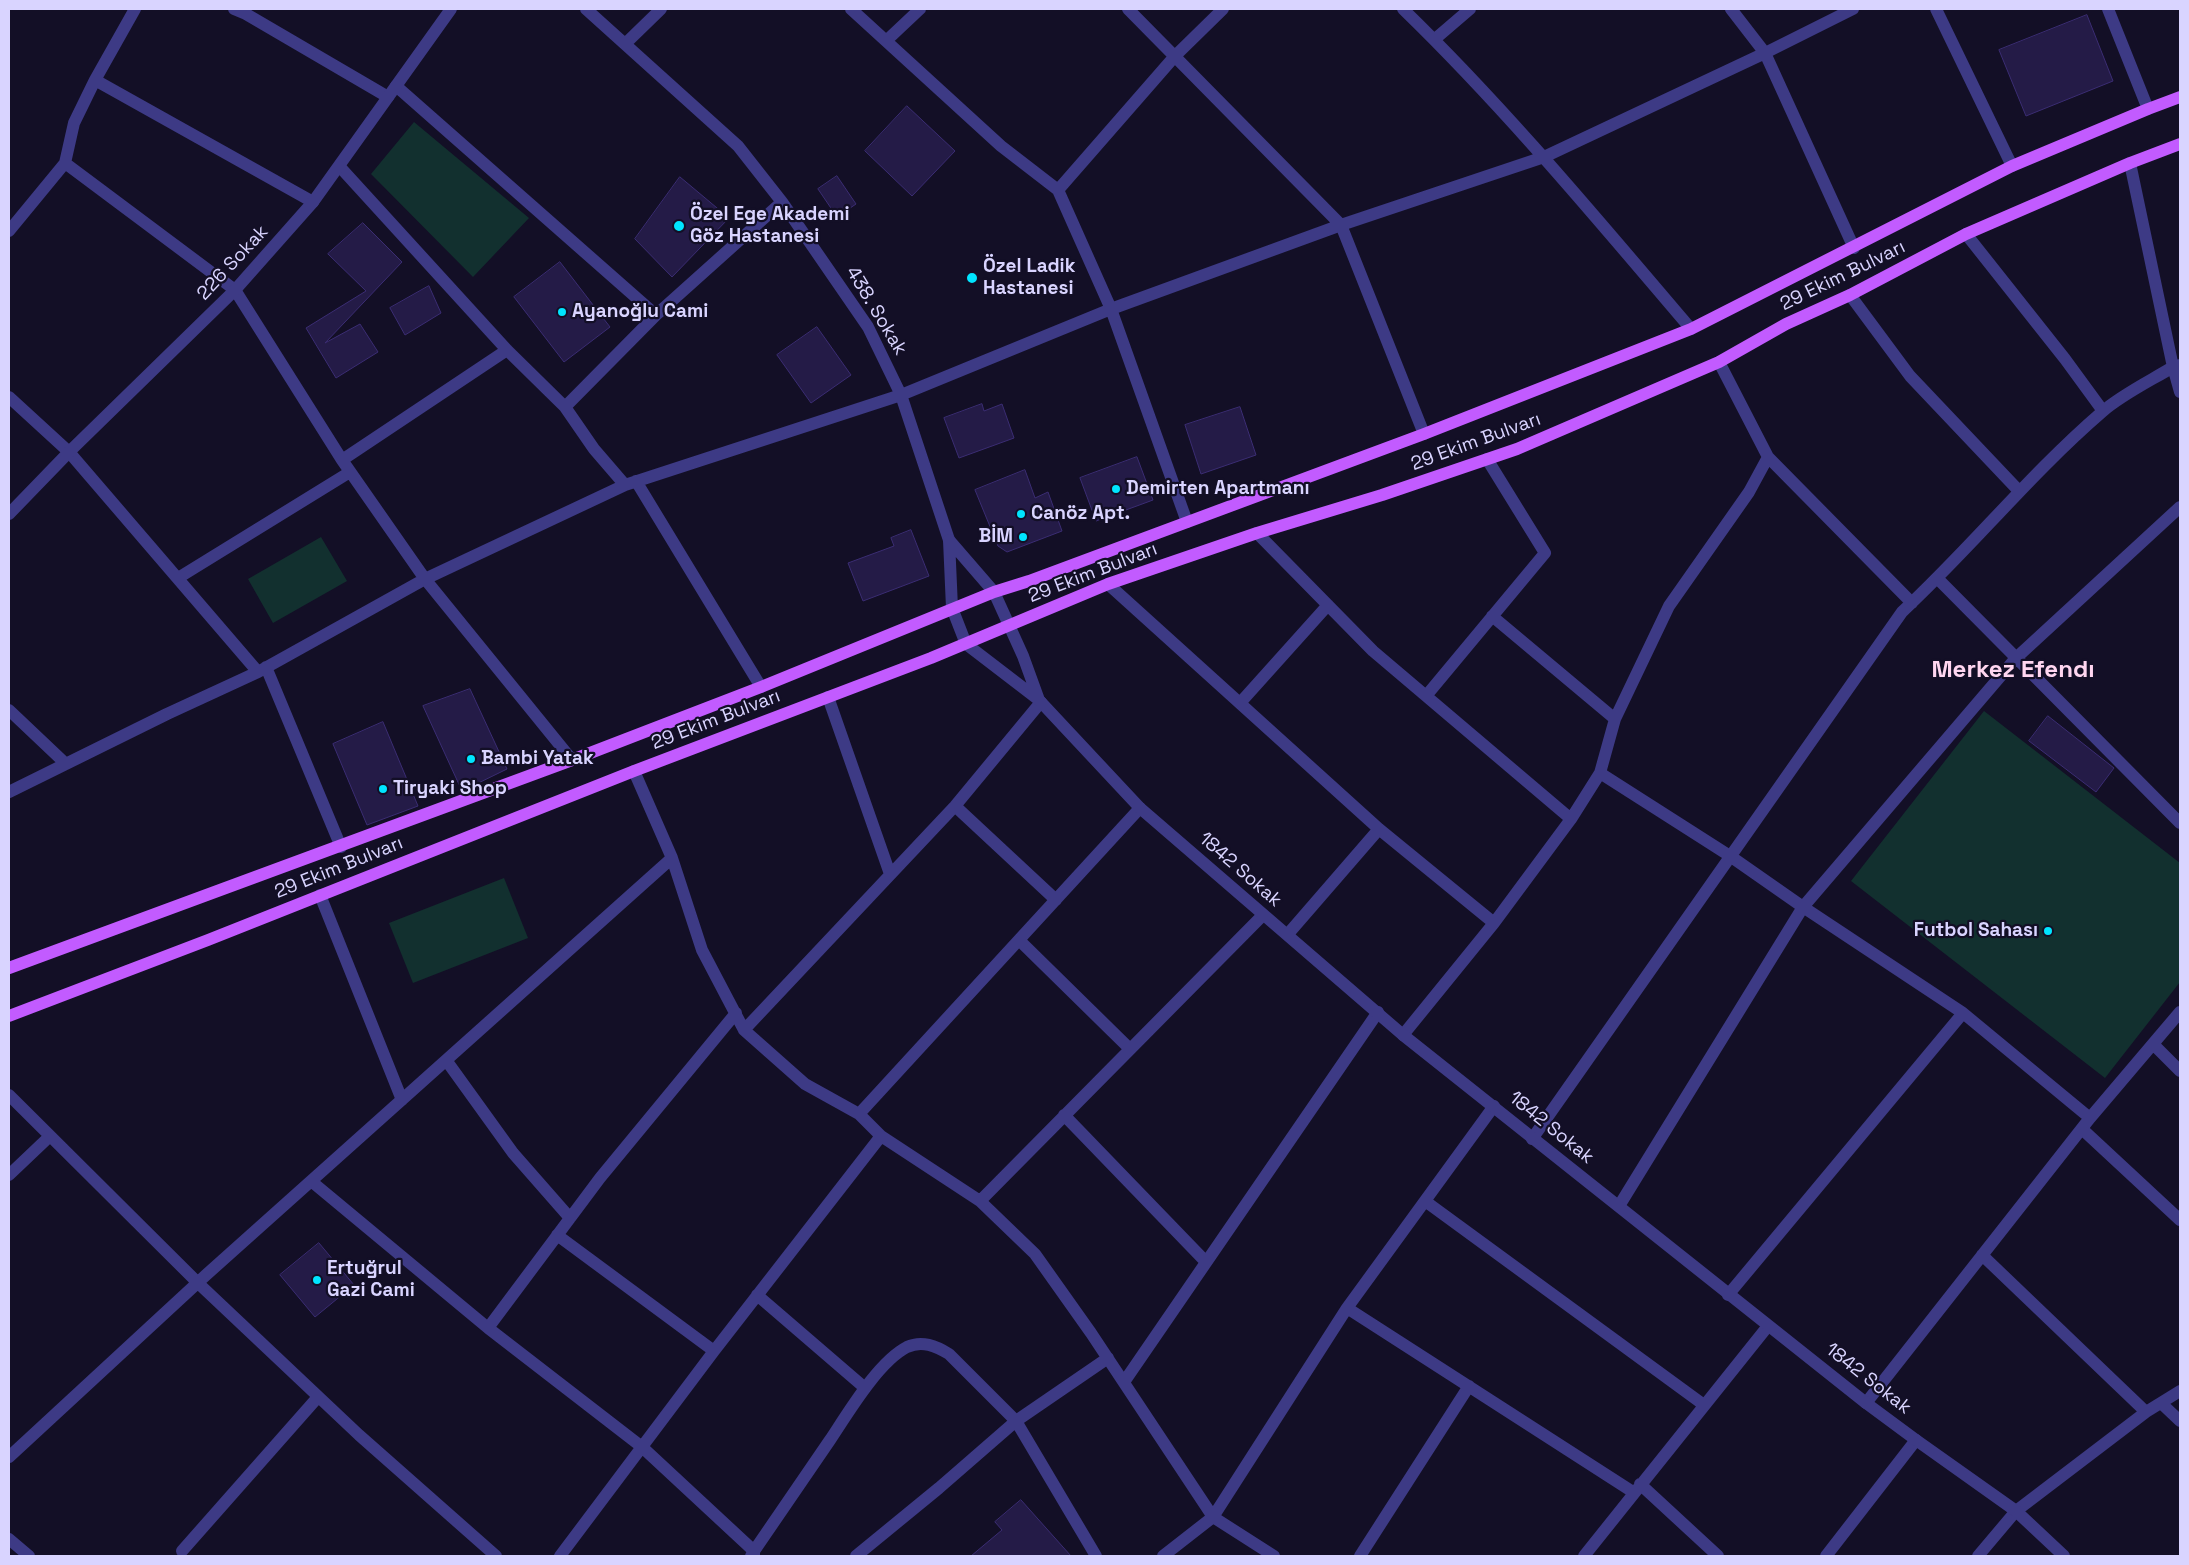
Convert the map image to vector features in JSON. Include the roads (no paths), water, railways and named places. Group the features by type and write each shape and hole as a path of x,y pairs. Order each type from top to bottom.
{"main road":[{"name":"29 Ekim Bulvarı","path":"9,968 341,847 572,760 760,687 952,608 1424,434 1690,329 1854,248 2012,166 2180,97"},
{"name":"29 Ekim Bulvarı","path":"9,1016 634,771 966,644 1108,584 1257,533 1382,495 1517,449 1719,362 1786,324 1850,295 1966,234 2130,163 2180,144"}],"street":[{"path":"9,231 64,163 74,123 134,9"},
{"name":"226 Sokak","path":"9,514 69,452 235,290 313,202 340,167 451,9"},
{"name":"438. Sokak","path":"586,9 738,146 782,202 868,327 902,394 949,540"},
{"path":"626,44 661,9"},
{"path":"851,9 1001,146 1058,190 1110,309 1187,522"},
{"path":"886,42 920,9"},
{"path":"1128,9 1341,225 1424,434"},
{"path":"1058,190 1175,56 1223,9"},
{"path":"1403,9 1435,39 1544,157 1690,329"},
{"path":"1435,39 1470,9"},
{"path":"1731,9 1765,53 1854,248"},
{"path":"9,792 262,670 425,579 630,483 902,394 1110,309 1341,225 1544,157 1765,53 1853,9"},
{"path":"1936,9 2012,166"},
{"path":"2108,9 2148,109"},
{"path":"243,10 388,97"},
{"path":"95,80 313,202"},
{"path":"396,86 656,315"},
{"path":"64,163 235,290 342,460 425,579 572,760"},
{"path":"2130,163 2176,366 2180,392"},
{"path":"340,167 508,350 565,407 594,449 630,483 760,687"},
{"path":"565,407 656,315 782,202"},
{"path":"1966,234 2065,359 2103,411"},
{"path":"1850,295 1910,376 2020,491"},
{"path":"342,460 508,350"},
{"path":"1719,362 1768,457 1912,603"},
{"path":"1532,1139 1902,612 1938,579 2020,491 2103,411 2176,366"},
{"path":"9,397 69,452 178,578 262,670 341,847"},
{"path":"1404,1035 1494,923 1571,819 1600,774 1615,718 1670,606 1749,492 1768,457"},
{"path":"1426,696 1545,553 1487,459"},
{"path":"178,578 350,472"},
{"path":"1619,1206 1803,908 2016,658 2180,507"},
{"path":"1257,533 1373,651 1571,819"},
{"path":"949,540 994,592 1023,656 1040,701"},
{"path":"949,540 952,608 966,644 1040,701"},
{"path":"1938,579 2180,823"},
{"path":"1108,584 1379,829 1494,923"},
{"path":"1240,703 1328,605"},
{"path":"1492,616 1615,718"},
{"path":"828,697 890,874"},
{"path":"744,1030 954,806 1040,701"},
{"name":"1842 Sokak","path":"1040,701 1140,808 1404,1035 1768,1326 1916,1440 2016,1511 2064,1556"},
{"path":"9,710 66,764"},
{"path":"634,771 672,858 702,950 744,1030 806,1084 859,1114 881,1136 980,1201 1035,1254 1108,1358 1213,1517 1274,1556"},
{"path":"1600,774 1730,856 1803,908 1963,1013 2090,1118"},
{"path":"954,806 1056,900"},
{"path":"859,1114 1140,808"},
{"path":"1288,934 1379,829"},
{"path":"9,1457 198,1283 672,858"},
{"path":"320,895 402,1100"},
{"path":"980,1201 1263,915"},
{"path":"1019,940 1130,1049"},
{"path":"1124,1382 1378,1012"},
{"path":"1866,1402 2090,1118 2180,1012"},
{"path":"488,1328 600,1178 736,1013"},
{"path":"1728,1294 1963,1013"},
{"path":"2153,1044 2180,1071"},
{"path":"446,1060 513,1153 570,1218"},
{"path":"9,1095 198,1283 318,1397 496,1556"},
{"path":"1163,1556 1213,1517 1347,1308 1494,1106"},
{"path":"1064,1115 1206,1262"},
{"path":"2082,1129 2180,1220"},
{"path":"9,1175 49,1136"},
{"path":"560,1556 714,1351 881,1136"},
{"path":"311,1181 488,1328 642,1447 755,1555 866,1388 896,1353 909,1346 924,1343 938,1347 949,1354 1016,1421 1096,1556"},
{"path":"1425,1201 1704,1405"},
{"path":"557,1235 714,1351"},
{"path":"1982,1255 2146,1412"},
{"path":"757,1295 866,1388"},
{"path":"1347,1308 1469,1386 1637,1488 1718,1556"},
{"path":"1584,1556 1768,1326"},
{"path":"856,1556 939,1488 1016,1421 1108,1358"},
{"path":"1360,1556 1469,1386"},
{"path":"1978,1556 2016,1511 2146,1412 2180,1391"},
{"path":"183,1554 318,1397"},
{"path":"2161,1403 2180,1421"},
{"path":"1826,1556 1916,1440"},
{"path":"9,1539 29,1556"}],"place":[{"name":"Özel Ege Akademi Göz Hastanesi","path":"679,226"},
{"name":"Özel Ladik Hastanesi","path":"972,278"},
{"name":"Ayanoğlu Cami","path":"562,312"},
{"name":"Demirten Apartmanı","path":"1116,489"},
{"name":"Canöz Apt.","path":"1021,514"},
{"name":"BİM","path":"1023,537"},
{"name":"Bambi Yatak","path":"471,759"},
{"name":"Tiryaki Shop","path":"383,789"},
{"name":"Futbol Sahası","path":"2048,931"},
{"name":"Ertuğrul Gazi Cami","path":"317,1280"}],"district":[{"name":"Merkez Efendı","path":"2013,670"}]}
